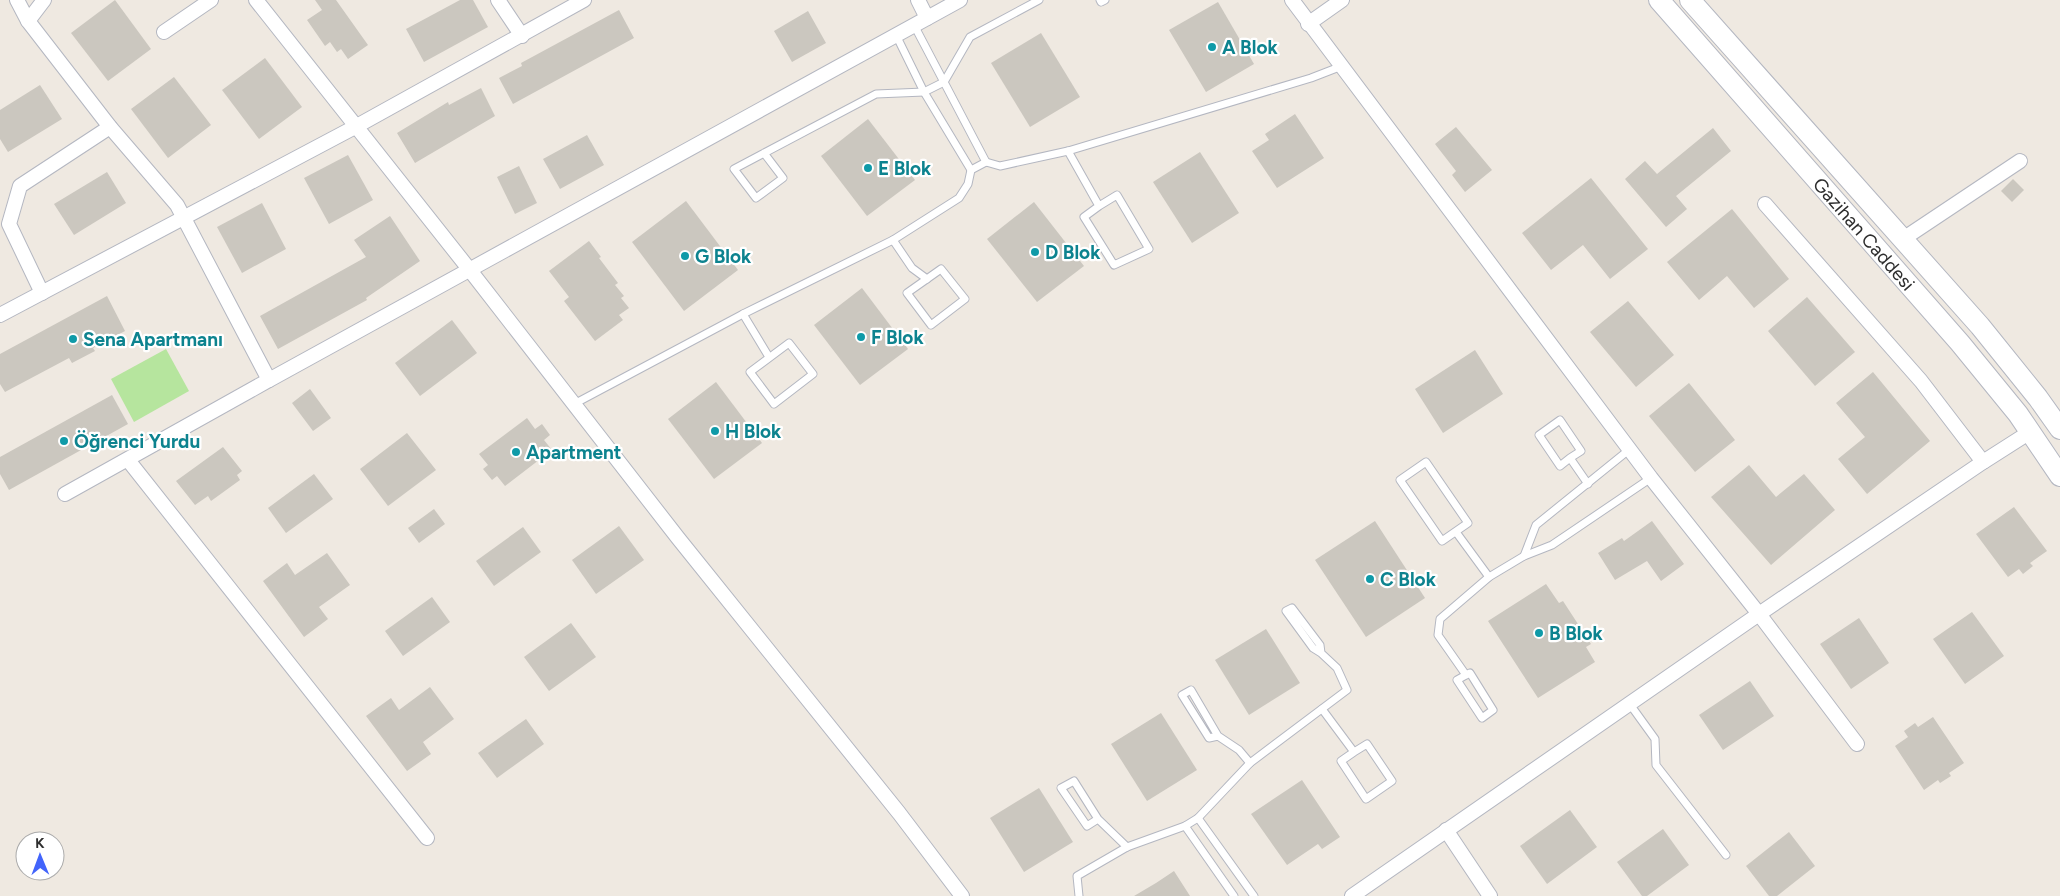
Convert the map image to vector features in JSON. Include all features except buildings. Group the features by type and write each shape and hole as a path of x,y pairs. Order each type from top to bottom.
{"main road":[{"name":"Gazihan Caddesi","path":"1659,0 1960,343 2018,414 2060,476"},
{"name":"Gazihan Caddesi","path":"1690,0 1980,326 2038,398 2060,429"}],"street":[{"path":"17,0 28,21 110,127 177,205 268,380"},
{"path":"28,21 44,0"},
{"path":"164,32 211,0"},
{"path":"498,0 522,36"},
{"path":"0,315 355,127 584,0"},
{"path":"918,0 927,18"},
{"path":"65,494 469,269 960,0"},
{"path":"1292,0 1308,24 1342,66 1651,478 1759,614 1857,744"},
{"path":"1308,24 1342,0"},
{"path":"262,2 355,127 469,269 684,546 899,813 962,896"},
{"path":"42,293 9,224 20,186 110,127"},
{"path":"1903,239 2020,160"},
{"path":"1765,204 1921,381 1982,462"},
{"path":"1352,896 1759,614 1982,462 2030,432"},
{"path":"128,460 427,838"},
{"path":"1446,830 1490,896"}],"lane":[{"path":"764,153 783,178 756,198 734,169 764,153 876,94 924,92 944,82 970,37 1039,0"},
{"path":"1100,0 1101,2 1105,0"},
{"path":"914,25 986,162"},
{"path":"574,404 743,314 893,240 959,198 968,184 971,170 924,92 896,35"},
{"path":"971,170 986,162 1000,166 1068,150 1311,78 1342,66"},
{"path":"1068,150 1100,206"},
{"path":"1117,196 1149,249 1114,265 1084,217 1100,206 1117,196"},
{"path":"893,240 912,268 926,278"},
{"path":"941,269 964,299 931,324 907,293 926,278 941,269"},
{"path":"743,314 769,357"},
{"path":"788,343 813,374 774,404 750,372 769,357 788,343"},
{"path":"1560,420 1581,451 1570,458 1560,466 1539,435 1560,420"},
{"path":"1524,556 1536,525 1630,449"},
{"path":"1570,458 1588,484"},
{"path":"1426,462 1468,523 1456,532 1442,541 1400,480 1426,462"},
{"path":"1466,675 1438,634 1440,620 1489,577 1524,556 1552,545 1651,478"},
{"path":"1456,532 1489,577"},
{"path":"1079,896 1077,876 1126,847 1184,826 1198,818 1250,763 1347,690 1337,668 1313,648 1286,611 1292,608 1320,644 1321,653"},
{"path":"1470,673 1493,710 1482,718 1457,680 1466,675 1470,673"},
{"path":"1218,736 1209,738 1182,695 1191,690 1218,736 1239,750 1250,763"},
{"path":"1629,703 1655,739 1656,764 1726,855"},
{"path":"1322,709 1354,752"},
{"path":"1367,744 1392,781 1366,799 1341,761 1354,752 1367,744"},
{"path":"1098,819 1087,826 1061,788 1074,781 1098,819 1126,847"},
{"path":"1198,818 1254,896"},
{"path":"1184,826 1234,896"}],"green space":[{"path":"166,349 189,391 134,422 111,379"}],"place":[{"name":"A Blok","path":"1212,47"},
{"name":"E Blok","path":"868,168"},
{"name":"D Blok","path":"1035,252"},
{"name":"G Blok","path":"685,256"},
{"name":"F Blok","path":"861,337"},
{"name":"Sena Apartmanı","path":"73,339"},
{"name":"H Blok","path":"715,431"},
{"name":"Öğrenci Yurdu","path":"64,441"},
{"name":"Apartment","path":"516,452"},
{"name":"C Blok","path":"1370,579"},
{"name":"B Blok","path":"1539,633"}]}
